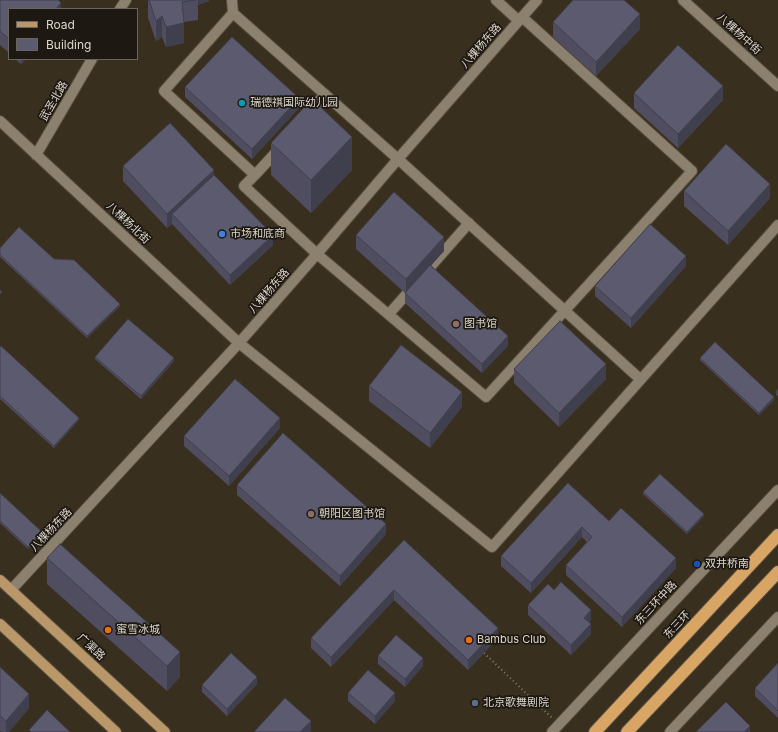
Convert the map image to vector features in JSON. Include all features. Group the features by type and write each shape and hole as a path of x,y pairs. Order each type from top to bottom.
{"highway":[{"name":"东三环","path":"595,732 777,536"},
{"path":"627,732 775,576"}],"main road":[{"name":"广渠路","path":"0,580 165,732"},
{"path":"0,624 116,732"}],"street":[{"path":"232,0 233,12 469,223 640,379 778,225"},
{"path":"287,140 244,186 317,254 486,397 692,171 520,19 496,0"},
{"name":"八棵杨东路","path":"11,590 239,343 537,0"},
{"name":"八棵杨中街","path":"683,0 778,86"},
{"path":"233,12 164,90 255,175"},
{"name":"武圣北路","path":"36,155 91,60"},
{"path":"301,123 325,94"},
{"name":"八棵杨北街","path":"0,121 239,343 492,547 640,379"},
{"path":"389,314 469,223"},
{"name":"东三环中路","path":"555,728 778,490"},
{"path":"670,732 778,617"}],"path":[{"path":"484,653 555,728"}],"building":[{"path":"0,0 58,0 61,3 57,8 8,8 8,38 0,31"},
{"path":"149,0 196,0 182,2 184,23 166,27 162,16 156,21"},
{"path":"573,0 624,0 640,14 596,62 553,22"},
{"name":"瑞德祺国际幼儿园","path":"232,37 299,98 252,149 185,87"},
{"path":"678,45 723,86 678,134 634,93"},
{"path":"312,99 352,137 311,180 271,143"},
{"path":"170,123 214,170 167,214 123,166"},
{"path":"726,144 770,184 728,231 684,191"},
{"name":"市场和底商","path":"214,175 273,235 230,275 172,214"},
{"path":"394,192 444,237 406,279 356,235"},
{"path":"650,224 686,256 631,318 595,286"},
{"path":"19,227 54,259 74,260 120,304 87,336 0,255 0,248"},
{"name":"图书馆","path":"430,265 508,336 482,364 405,293"},
{"path":"128,319 174,358 141,396 95,357"},
{"path":"560,321 606,364 559,413 514,369"},
{"path":"715,342 774,397 759,413 700,358"},
{"path":"401,345 462,392 430,433 369,386"},
{"path":"1,346 79,418 54,446 0,396"},
{"path":"235,379 280,418 229,476 184,436"},
{"name":"朝阳区图书馆","path":"283,433 386,524 340,576 237,485"},
{"path":"660,474 704,514 687,532 643,492"},
{"path":"568,483 609,521 621,508 676,558 622,617 566,565 592,537 582,527 531,583 501,556"},
{"path":"0,493 42,532 28,547 0,521"},
{"path":"404,540 498,628 468,660 394,590 331,657 311,638"},
{"path":"60,544 180,652 167,666 47,558"},
{"path":"561,582 591,610 584,618 591,624 571,645 528,605 548,584 554,590"},
{"path":"396,635 423,658 405,679 378,656"},
{"path":"231,653 257,677 227,709 202,685"},
{"path":"778,663 778,711 755,688"},
{"path":"0,667 29,694 6,721 0,716"},
{"path":"368,670 395,693 375,716 348,693"},
{"path":"285,698 311,721 300,732 254,732"},
{"path":"726,702 750,726 744,732 696,732"},
{"path":"47,710 70,732 31,732 29,730"}],"place":[{"name":"瑞德祺国际幼儿园","path":"242,103"},
{"name":"市场和底商","path":"222,234"},
{"name":"图书馆","path":"456,324"},
{"name":"朝阳区图书馆","path":"311,514"},
{"name":"双井桥南","path":"697,564"},
{"name":"蜜雪冰城","path":"108,630"},
{"name":"Bambus Club","path":"469,640"},
{"name":"北京歌舞剧院","path":"475,703"}]}
